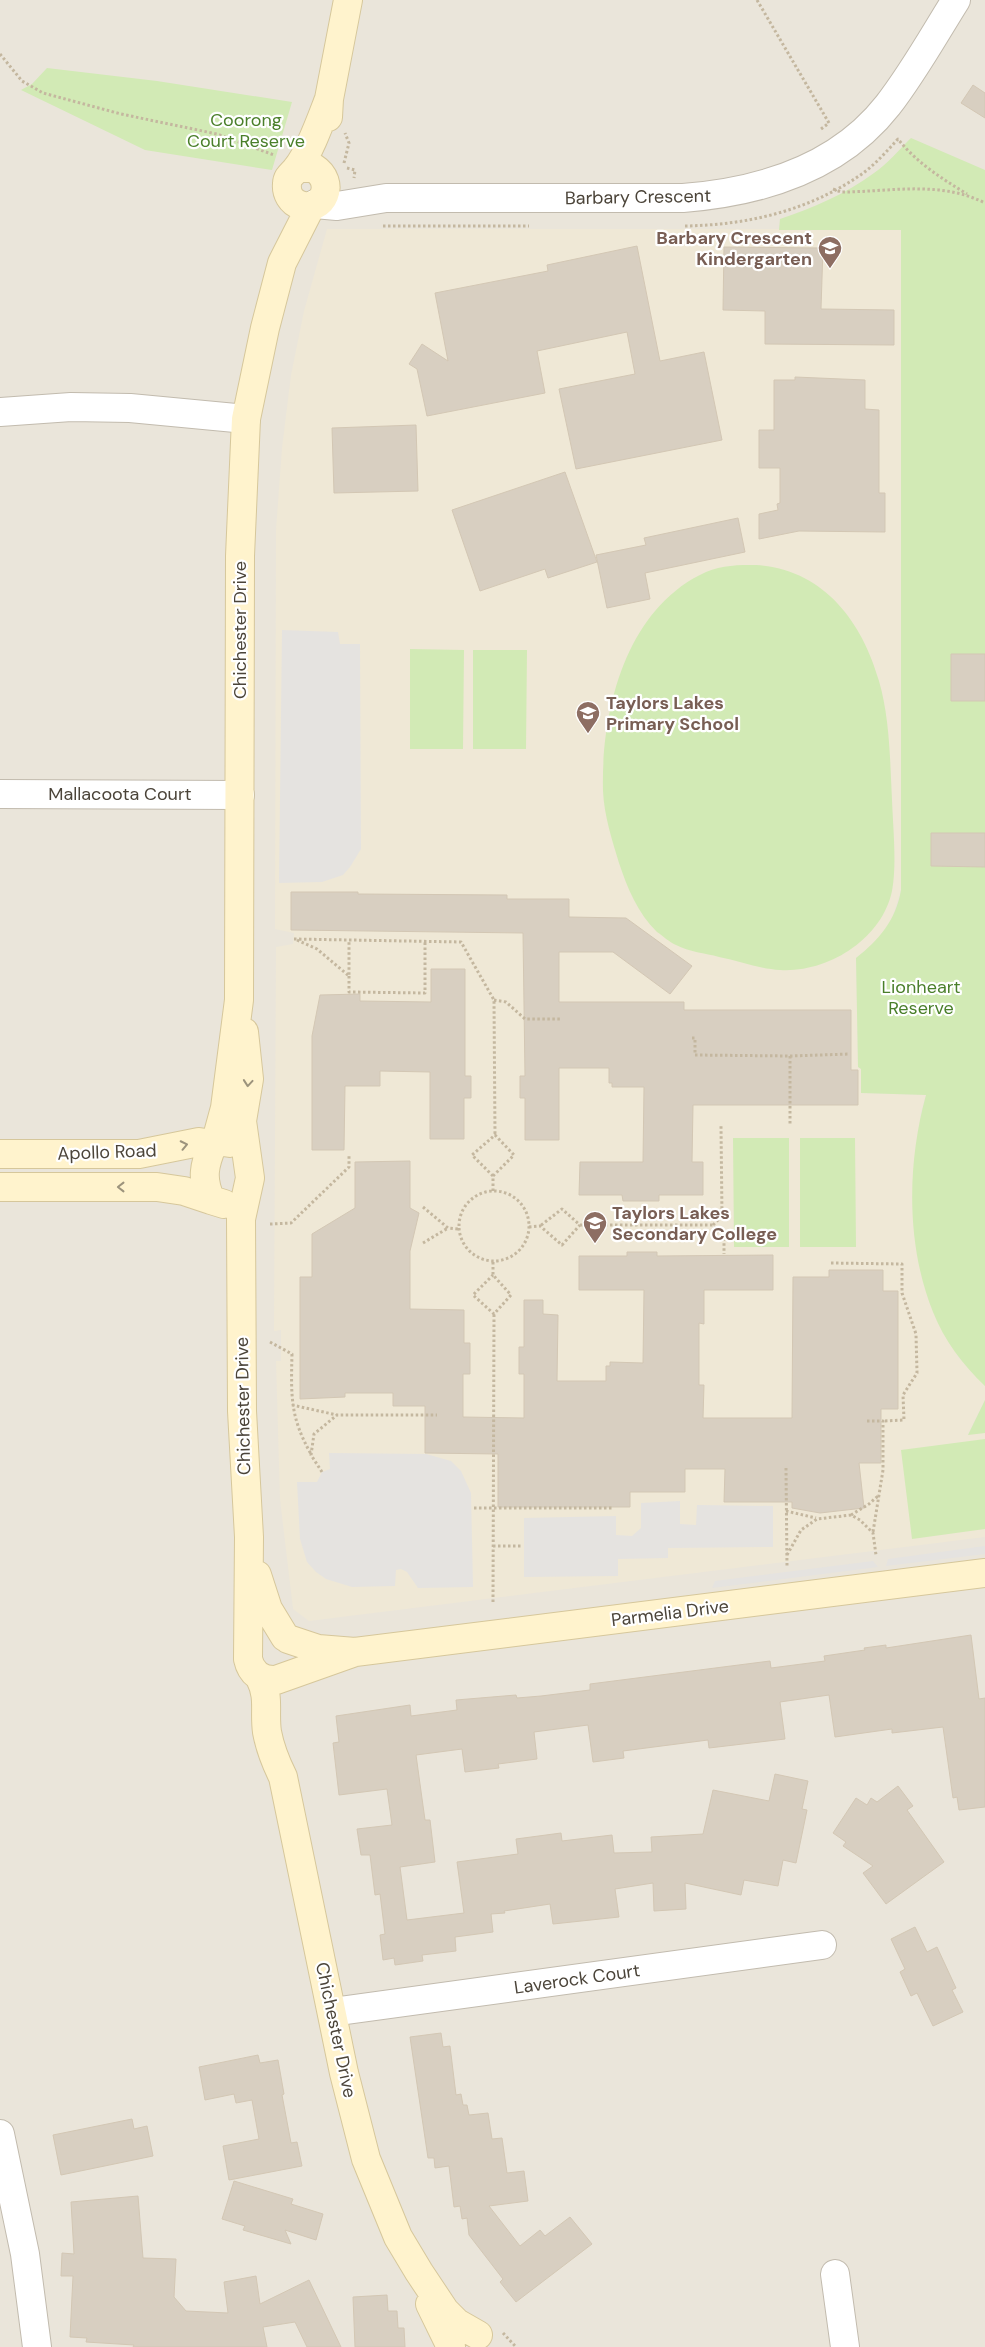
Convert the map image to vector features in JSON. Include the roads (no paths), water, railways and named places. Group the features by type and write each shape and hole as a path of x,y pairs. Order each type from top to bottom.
{"street":[{"name":"Chichester Drive","path":"324,177 329,99 348,0"},
{"name":"Barbary Crescent","path":"324,177 352,193 386,198 683,198 752,188 793,175 825,159 864,132 888,106 956,0"},
{"name":"Chichester Drive","path":"282,263 282,227 288,172 315,133 329,99"},
{"path":"314,168 324,177 326,190 324,196 313,205 298,205 293,201 288,172 314,168"},
{"name":"Barbary Crescent","path":"313,205 337,206 386,198"},
{"name":"Chichester Drive","path":"215,1142 225,1108 239,1000 240,556 246,419 265,328 282,263 313,205"},
{"path":"0,412 71,407 130,408 246,419"},
{"name":"Mallacoota Court","path":"0,794 240,795"},
{"name":"Chichester Drive","path":"239,1000 249,1066 248,1089 242,1113 246,1153"},
{"name":"Apollo Road","path":"0,1154 139,1154 199,1142 215,1142"},
{"path":"215,1142 237,1145 246,1153 250,1178 244,1198 223,1204 212,1201 205,1188 204,1173 206,1159 215,1142"},
{"name":"Apollo Road","path":"0,1187 157,1187 184,1191 212,1201"},
{"name":"Chichester Drive","path":"244,1198 241,1219 242,1411 249,1537 248,1652"},
{"name":"Chichester Drive","path":"212,1201 241,1274"},
{"name":"Chichester Drive","path":"249,1537 262,1597 275,1623 287,1638"},
{"name":"Parmelia Drive","path":"290,1674 355,1652 985,1573"},
{"path":"267,1633 276,1633 287,1638 295,1651 296,1659 290,1674 269,1681 260,1678 249,1665 248,1652 252,1643 267,1633"},
{"name":"Parmelia Drive","path":"287,1638 318,1649 355,1652"},
{"name":"Chichester Drive","path":"283,1777 283,1710 290,1674"},
{"name":"Chichester Drive","path":"260,1678 267,1698 267,1731 270,1747 283,1777 344,2073 366,2160 394,2228 419,2272 451,2317 477,2343"},
{"name":"Laverock Court","path":"332,2012 822,1945"},
{"path":"0,2134 25,2254 35,2342"},
{"name":"Chichester Drive","path":"419,2272 433,2311 451,2347"},
{"path":"835,2274 845,2347"}],"place":[{"name":"Barbary Crescent Kindergarten","path":"830,269"},
{"name":"Taylors Lakes Primary School","path":"588,734"},
{"name":"Taylors Lakes Secondary College","path":"595,1244"}],"park label":[{"name":"Coorong Court Reserve","path":"246,130"},
{"name":"Lionheart Reserve","path":"921,998"}]}
